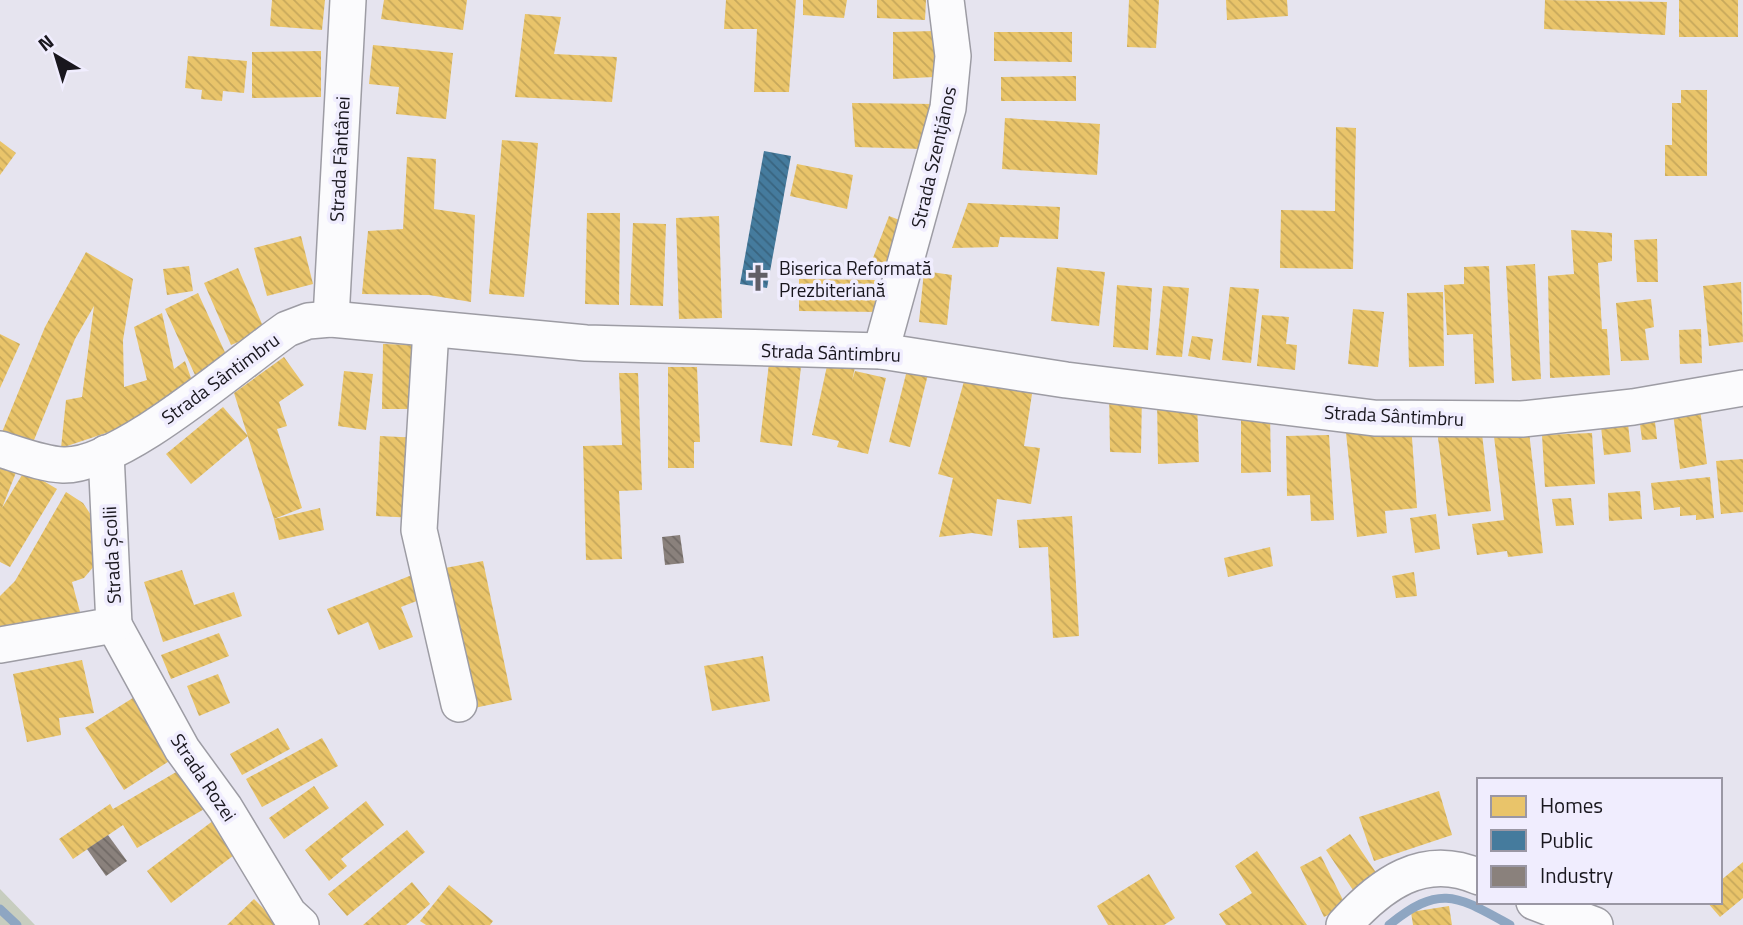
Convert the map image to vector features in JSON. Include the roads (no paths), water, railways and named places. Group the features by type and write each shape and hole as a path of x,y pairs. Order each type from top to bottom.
{"street":[{"name":"Strada Fântânei","path":"331,319 348,0"},
{"name":"Strada Szentjános","path":"881,351 948,108 953,56 946,0"},
{"name":"Strada Sântimbru","path":"0,449 65,465 106,453 165,421 287,329 308,321 331,319 586,343 881,351 1066,380 1374,418 1522,419 1633,407 1743,388"},
{"path":"431,329 419,530 459,704"},
{"name":"Strada Școlii","path":"0,645 114,625 106,453"},
{"name":"Strada Rozei","path":"114,625 182,749 225,808 289,914 301,925"},
{"path":"1344,925 1370,897 1408,873 1435,869 1465,871 1477,876"},
{"path":"1539,904 1595,925"}],"waterway":[{"path":"1389,925 1422,903 1449,898 1476,907 1510,925"},
{"path":"0,909 17,925"}],"place":[{"name":"Biserica Reformată Prezbiteriană","path":"758,278"}]}
